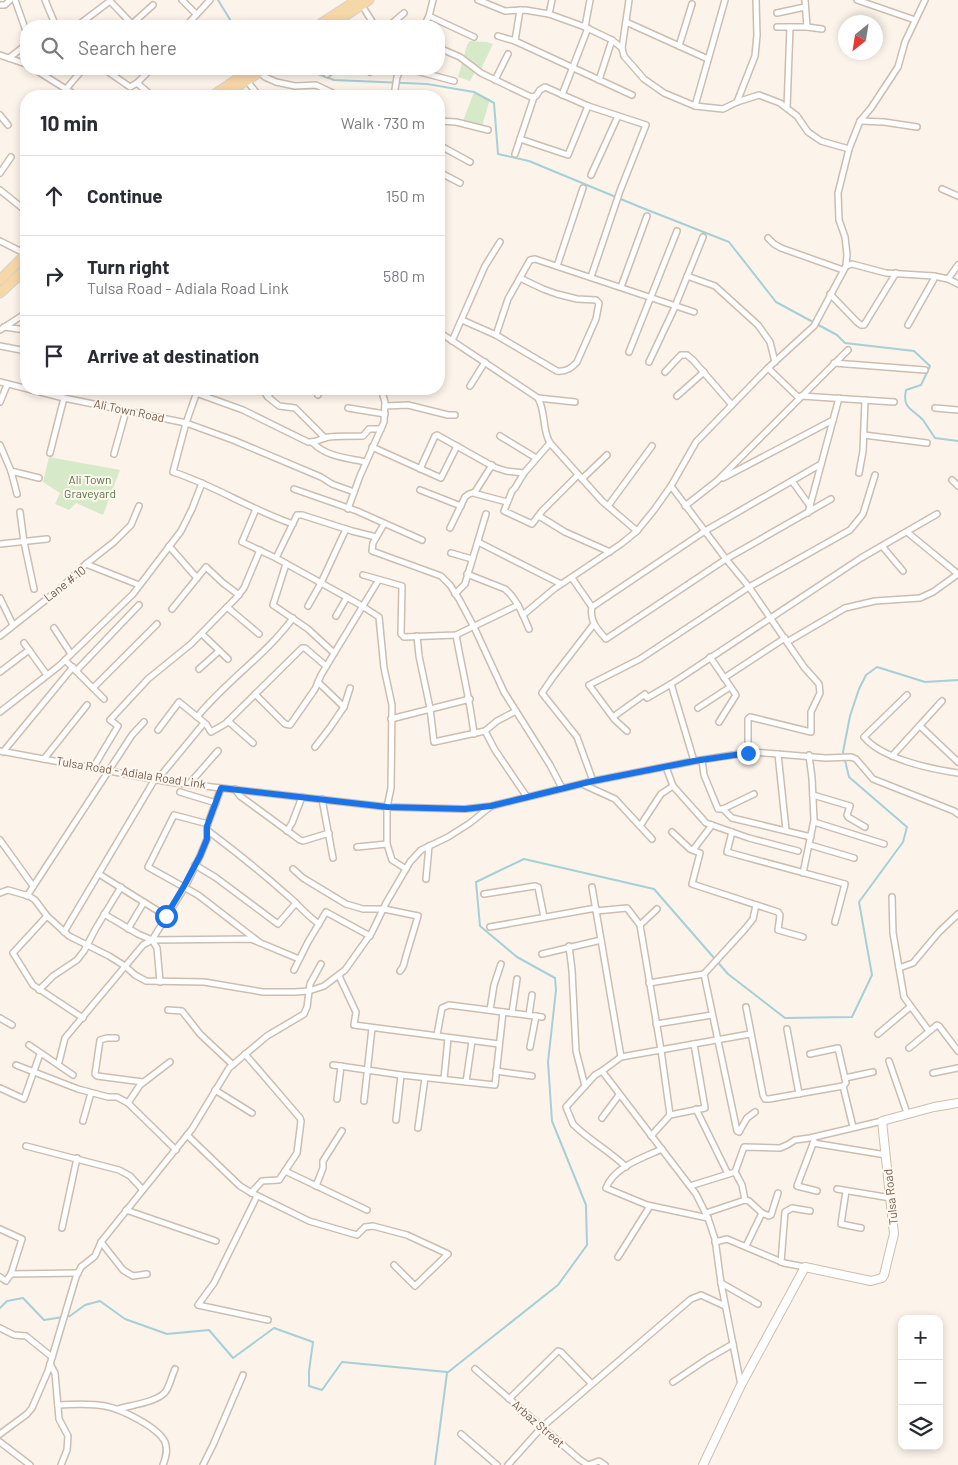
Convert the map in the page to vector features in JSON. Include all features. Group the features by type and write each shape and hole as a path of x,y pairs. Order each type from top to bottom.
{"main road":[{"path":"339,20 361,1"},
{"path":"223,90 249,75"},
{"path":"231,90 244,78"},
{"path":"0,280 20,260"},
{"path":"0,293 20,275"},
{"path":"882,1121 958,1103"},
{"name":"Tulsa Road","path":"805,1267 870,1281 882,1278 894,1234 882,1121"},
{"path":"703,1465 741,1385 805,1267"}],"street":[{"path":"0,4 5,5 10,0"},
{"path":"15,0 22,20"},
{"path":"45,0 53,20"},
{"path":"182,0 196,14"},
{"path":"191,20 210,0"},
{"path":"427,20 433,0"},
{"path":"478,0 505,11 520,10 549,14 587,28 612,40 622,48"},
{"path":"549,14 552,0"},
{"path":"562,95 587,28 590,0"},
{"path":"629,0 622,48 624,56 644,79 664,93 695,106 723,109 760,95 787,108 797,116 808,132 821,140 849,149"},
{"path":"695,106 725,0"},
{"path":"738,102 754,56 757,35 756,0"},
{"path":"805,0 807,27"},
{"path":"857,0 915,20"},
{"path":"523,615 561,584 610,552 637,531 671,486 696,442 768,368 814,326 844,268 847,255 845,237 839,220 838,192 849,149 860,121 871,108 898,67 905,42 925,0"},
{"path":"86,20 110,1 128,20"},
{"path":"361,1 372,20"},
{"path":"680,46 692,4"},
{"path":"136,20 153,5"},
{"path":"777,13 805,7"},
{"path":"515,41 520,10"},
{"path":"395,20 404,13"},
{"path":"429,16 438,20"},
{"path":"626,22 708,59"},
{"path":"445,23 474,37"},
{"path":"777,27 822,29"},
{"path":"787,108 790,27"},
{"path":"498,36 515,41 632,95"},
{"path":"599,80 612,40"},
{"path":"8,58 20,49"},
{"path":"445,51 460,57 472,68 495,80 534,97"},
{"path":"495,80 508,54"},
{"path":"0,55 20,62"},
{"path":"44,75 66,89 77,75"},
{"path":"112,75 128,86 133,86 145,75"},
{"path":"240,75 254,90"},
{"path":"263,75 276,82 295,86 316,85 325,90"},
{"path":"394,90 398,75"},
{"path":"432,75 454,81"},
{"path":"137,83 145,90"},
{"path":"515,154 534,97 542,87 588,106 646,125 620,191 591,277"},
{"path":"520,139 568,155 588,106"},
{"path":"0,115 8,125"},
{"path":"592,175 618,116"},
{"path":"445,121 456,122 488,130"},
{"path":"860,121 884,122 917,127"},
{"path":"445,149 470,162"},
{"path":"0,173 12,157"},
{"path":"445,175 460,183"},
{"path":"557,266 583,188"},
{"path":"942,189 958,196"},
{"path":"0,190 20,206"},
{"path":"621,287 647,216"},
{"path":"630,352 677,231"},
{"path":"649,362 676,306 703,236"},
{"path":"768,238 781,248 844,268 852,264 886,273 934,276 948,279 958,284"},
{"path":"0,241 20,251"},
{"path":"452,341 485,266 500,242"},
{"path":"496,335 508,299 532,259 694,312"},
{"path":"948,279 958,265"},
{"path":"830,294 859,324 864,325 896,273"},
{"path":"687,276 715,286 758,325 770,342 775,362"},
{"path":"908,325 934,276"},
{"path":"462,320 496,335 557,371 564,371 577,362 596,319 598,303 596,300 565,296 543,289 520,278"},
{"path":"2,328 20,317"},
{"path":"2,328 20,330"},
{"path":"445,336 538,398 575,402"},
{"path":"0,346 20,350"},
{"path":"686,506 717,481 848,350"},
{"path":"665,372 683,354 689,357 704,372 732,405"},
{"path":"470,386 485,362"},
{"path":"834,363 925,370"},
{"path":"768,368 800,397 894,402"},
{"path":"676,396 704,372"},
{"name":"Ali Town Road","path":"0,382 20,388"},
{"path":"0,402 7,385"},
{"name":"Ali Town Road","path":"51,395 186,423 233,440 354,492"},
{"path":"196,395 173,472 194,479 256,509 293,524"},
{"path":"207,395 313,443 320,450 329,454 366,462"},
{"path":"348,508 381,429 385,414 382,395"},
{"path":"268,397 279,406 295,408 325,438"},
{"path":"50,453 64,398"},
{"path":"538,398 541,404 547,438 550,443 608,506 637,531"},
{"path":"808,513 839,398"},
{"path":"859,473 866,400"},
{"path":"385,406 408,405 455,415"},
{"path":"348,408 385,414"},
{"path":"935,408 958,410"},
{"path":"114,454 126,411"},
{"path":"717,481 833,420"},
{"path":"313,443 325,438 339,436 363,436 369,429 381,429"},
{"path":"864,435 927,443"},
{"path":"420,469 435,436 443,437 506,471 524,473"},
{"path":"500,436 536,458"},
{"path":"550,443 512,490 504,511 530,524 534,523 580,477 606,455"},
{"path":"0,446 11,471 17,494"},
{"path":"372,447 441,478 457,446"},
{"path":"608,506 652,446"},
{"path":"592,608 705,531 821,464"},
{"path":"473,493 492,465"},
{"path":"11,471 39,478"},
{"path":"627,731 613,717 589,685 640,659 749,587 850,530 861,518 875,475"},
{"path":"952,480 958,486"},
{"path":"792,481 810,506"},
{"path":"0,712 65,660 133,594 181,532 202,483"},
{"path":"671,486 726,560 749,587 804,667 819,684 820,693 811,712 811,732 750,717 748,719 748,753"},
{"path":"294,489 348,508 422,540"},
{"path":"420,490 461,506"},
{"path":"450,528 466,495 473,493 507,502"},
{"path":"572,578 592,608 594,624 606,639 726,560 831,500"},
{"path":"86,564 114,542 130,525 139,506"},
{"path":"256,509 242,542 276,558 363,606 379,617 384,668 392,705 391,788 387,807 387,844 388,853 392,860 406,869"},
{"path":"20,512 34,589"},
{"path":"455,594 465,584 486,514"},
{"path":"613,717 645,694 648,698 671,684 861,558 937,514"},
{"path":"276,558 297,516 302,515 376,537"},
{"path":"539,516 565,532 610,552"},
{"path":"384,524 376,537 372,551 441,576 450,585 474,627 504,692 550,764 562,788"},
{"path":"308,606 346,529"},
{"path":"907,532 957,575 958,584"},
{"path":"0,544 47,539"},
{"path":"478,542 561,584"},
{"path":"169,546 197,578"},
{"path":"882,546 903,571"},
{"path":"93,768 118,726 110,720 148,679 202,634 239,595 244,588 260,550"},
{"path":"451,553 472,560"},
{"name":"Lane # 10","path":"0,636 62,587 86,564 139,585"},
{"path":"286,564 273,606 308,628 334,653"},
{"path":"172,609 205,568 208,568 222,583 239,595"},
{"path":"467,574 505,589 518,606 528,629"},
{"path":"362,575 378,581 402,586 401,634 404,637 456,635 518,606"},
{"path":"724,678 786,640 845,608 874,601 920,598 933,592 957,575"},
{"path":"255,694 285,724 290,725 378,581"},
{"path":"336,616 347,597"},
{"path":"0,598 13,626"},
{"path":"1,751 74,669 139,605"},
{"path":"227,607 259,634"},
{"path":"197,717 241,671 279,637 292,618"},
{"path":"93,688 157,624"},
{"path":"593,781 576,737 542,693 594,624"},
{"path":"54,628 71,654"},
{"path":"202,634 228,659"},
{"path":"456,635 470,699 474,734"},
{"path":"418,636 419,656 430,708 434,742 485,732 497,721 516,711"},
{"path":"24,643 47,675"},
{"path":"158,730 179,702 204,723 211,732 216,730 228,721 302,648 305,648 326,666"},
{"path":"0,672 29,650"},
{"path":"199,669 220,650"},
{"path":"710,657 736,696 719,722"},
{"path":"65,660 104,699"},
{"path":"318,682 344,707"},
{"path":"671,684 694,761"},
{"path":"698,708 730,687"},
{"path":"315,746 344,707 350,688"},
{"path":"906,695 864,737 867,741 892,756 958,774"},
{"path":"391,719 470,699"},
{"path":"892,756 942,701"},
{"path":"44,759 87,706"},
{"path":"228,721 253,743"},
{"path":"27,896 132,735 144,722"},
{"path":"64,932 156,779 204,723"},
{"path":"920,726 958,762"},
{"path":"485,732 527,797"},
{"name":"Tulsa Road - Adiala Road Link","path":"1,751 189,784 387,807 465,809 491,806 582,783 666,766 748,753 809,755 835,758 851,757 856,759 873,779 956,813"},
{"path":"189,784 218,751"},
{"path":"778,754 786,830"},
{"path":"803,873 814,822 809,755"},
{"path":"702,760 704,775 717,808 720,810 754,794"},
{"path":"666,766 673,786 706,823 798,851"},
{"path":"582,783 616,799 652,839"},
{"path":"640,826 661,794 673,786"},
{"path":"59,1062 65,1038 143,945 152,940 184,886 207,839 208,827 221,788"},
{"path":"235,789 240,796 303,841 329,833"},
{"path":"180,792 216,803"},
{"path":"813,795 850,806 846,815 865,827"},
{"path":"287,830 292,823 302,797"},
{"path":"322,799 333,858"},
{"path":"956,813 958,805"},
{"path":"0,893 8,890 35,900 47,916 64,932 146,980 160,982 204,982 263,992 309,991 324,986 339,976 370,936 406,869 421,850 448,838 491,806"},
{"path":"723,809 732,818 811,837"},
{"path":"299,959 259,942 198,895 148,867 174,815 208,827 319,924"},
{"path":"814,822 884,844"},
{"path":"693,850 712,825"},
{"path":"672,832 693,850 699,852 700,855 692,884 780,914 778,930 803,937"},
{"path":"732,832 727,852 845,884 836,922"},
{"path":"0,840 33,886"},
{"path":"357,847 387,844"},
{"path":"810,845 854,858"},
{"path":"426,879 429,846"},
{"path":"195,865 216,877 278,924 296,903"},
{"path":"293,869 308,882 346,904 363,909 384,909 418,916 404,966 400,971"},
{"path":"99,874 166,916"},
{"path":"39,990 53,976 77,960 121,887"},
{"path":"484,894 538,887 544,918"},
{"path":"592,887 621,1057"},
{"path":"892,897 894,933 904,998 929,1031"},
{"path":"128,929 144,902"},
{"path":"649,983 705,972 745,929 752,919 756,905"},
{"path":"490,927 596,910 627,908 640,925 670,1115"},
{"path":"640,925 657,909"},
{"path":"294,970 324,913 327,912 370,936"},
{"path":"104,914 128,929 152,940 235,939 259,942"},
{"path":"899,968 913,963 939,932 958,914"},
{"path":"47,916 13,953 39,990 83,1018"},
{"path":"152,940 157,948 160,982"},
{"path":"542,954 569,946 601,940"},
{"path":"569,946 576,1051 585,1086"},
{"path":"0,1434 27,1414 32,1408 50,1364 64,1312 81,1267 95,1256 101,1242 176,1150 233,1065 267,1036 304,1014 310,984 320,964"},
{"path":"490,1010 494,985 501,964"},
{"path":"705,972 717,1041 737,1131 739,1132 747,1118 755,1112"},
{"path":"339,976 356,1012 354,1025 499,1044"},
{"path":"512,1013 517,978"},
{"path":"529,1015 532,996"},
{"path":"437,1035 442,1008 449,1005 542,1017"},
{"path":"746,1006 750,1034 765,1098 769,1099 843,1086"},
{"path":"878,1034 910,1007"},
{"path":"168,1010 182,1010 200,1034 233,1065"},
{"path":"333,1065 425,1078 495,1085 503,1012"},
{"path":"656,1024 712,1015"},
{"path":"530,1047 536,1016"},
{"path":"0,1018 12,1025"},
{"path":"909,1048 936,1025 939,1026 958,1051"},
{"path":"364,1101 372,1028"},
{"path":"787,1029 799,1094"},
{"path":"626,1167 613,1154 592,1140 574,1124 566,1107 595,1075 621,1057 750,1034"},
{"path":"116,1038 100,1040 95,1074 97,1076 143,1082"},
{"path":"444,1079 448,1038"},
{"path":"466,1082 472,1040"},
{"path":"651,1136 670,1115 705,1108 694,1044"},
{"path":"29,1045 40,1054 64,1067 73,1075"},
{"path":"810,1054 838,1048 846,1083 843,1086 853,1128"},
{"path":"0,1088 24,1100 40,1054"},
{"path":"245,1054 301,1121 297,1153 279,1180 262,1180 251,1193"},
{"path":"128,1103 143,1082 170,1062"},
{"path":"889,1062 907,1114"},
{"path":"16,1065 91,1093 117,1097 128,1103 176,1150"},
{"path":"337,1099 341,1066"},
{"path":"933,1073 958,1068"},
{"path":"496,1071 532,1076"},
{"path":"602,1071 696,1194 707,1215 715,1242 721,1284 741,1385"},
{"path":"845,1078 873,1072"},
{"path":"396,1120 402,1075"},
{"path":"418,1128 425,1078"},
{"path":"215,1090 252,1113"},
{"path":"83,1121 91,1093"},
{"path":"602,1118 619,1095"},
{"path":"696,1109 728,1174"},
{"path":"745,1200 742,1185 735,1172 744,1146 780,1148 794,1140 882,1121"},
{"path":"316,1186 323,1168 323,1161 342,1131"},
{"path":"187,1135 240,1186 309,1221 357,1235 365,1227 373,1226 407,1234 448,1254 415,1286 394,1265"},
{"path":"816,1136 797,1186 817,1191"},
{"path":"813,1143 886,1155"},
{"path":"26,1146 119,1170 134,1180 143,1190"},
{"path":"662,1149 626,1167 610,1178 606,1188 650,1206 707,1215 745,1200 749,1201 762,1213 770,1216 778,1193"},
{"path":"62,1228 77,1158"},
{"path":"285,1171 367,1210"},
{"path":"690,1186 735,1172"},
{"path":"837,1190 891,1198"},
{"path":"846,1191 841,1224 861,1228"},
{"path":"257,1196 214,1283 198,1305 268,1320"},
{"path":"618,1257 650,1206"},
{"path":"783,1262 785,1212 792,1208 810,1211"},
{"path":"126,1210 216,1242"},
{"path":"746,1246 762,1213"},
{"path":"0,1229 22,1239 11,1274 6,1281 0,1277"},
{"name":"Tulsa Road","path":"715,1242 727,1239 783,1262 805,1267"},
{"path":"101,1242 123,1270 133,1276 147,1274"},
{"path":"11,1274 78,1273"},
{"path":"721,1284 758,1304"},
{"path":"508,1465 542,1427 691,1299 701,1295 726,1306"},
{"path":"0,1328 14,1335 26,1336 52,1357"},
{"path":"673,1382 733,1344"},
{"path":"509,1399 558,1351 562,1352 591,1384"},
{"path":"50,1364 55,1373 59,1419 68,1436 67,1450 60,1465"},
{"path":"118,1409 155,1400 166,1391 175,1369"},
{"name":"Arbaz Street","path":"475,1369 588,1465 599,1461 605,1465"},
{"path":"203,1465 243,1375"},
{"path":"58,1404 95,1404 118,1409 152,1428 162,1438 166,1447 163,1465"},
{"path":"461,1434 497,1465"},
{"path":"0,1442 30,1465"}],"green space":[{"path":"470,41 493,44 481,69 475,72 470,81 458,77 467,45"},
{"path":"474,92 490,99 482,126 463,121"},
{"name":"Ali Town Graveyard","path":"49,457 120,470 103,515 76,503 69,510 55,504 60,493 43,482"}],"waterway":[{"path":"218,0 230,20"},
{"path":"320,75 334,80 427,84 474,92 494,103 498,154 529,161 729,242 776,302 837,335 845,343 914,351 930,366 921,385 906,390 905,401 909,408 923,420 935,438 958,441"},
{"path":"435,1465 447,1373 558,1285 587,1245 586,1205 552,1121 548,1062 556,990 555,978 517,957 480,926 476,882 524,859 654,889 728,974 785,1018 852,1017 872,975 859,902 903,842 907,827 849,777 843,752 850,716 866,675 877,667 925,682 958,680"},
{"path":"0,1308 7,1301 23,1298 44,1320 70,1316 85,1305 100,1301 125,1319 167,1334 209,1330 233,1358 274,1328 313,1342 309,1386 322,1390 342,1362 447,1372"}],"route":[{"path":"166,916 200,856 207,839 207,826 221,788 387,807 465,809 491,806 593,781 694,761 748,753"}]}
